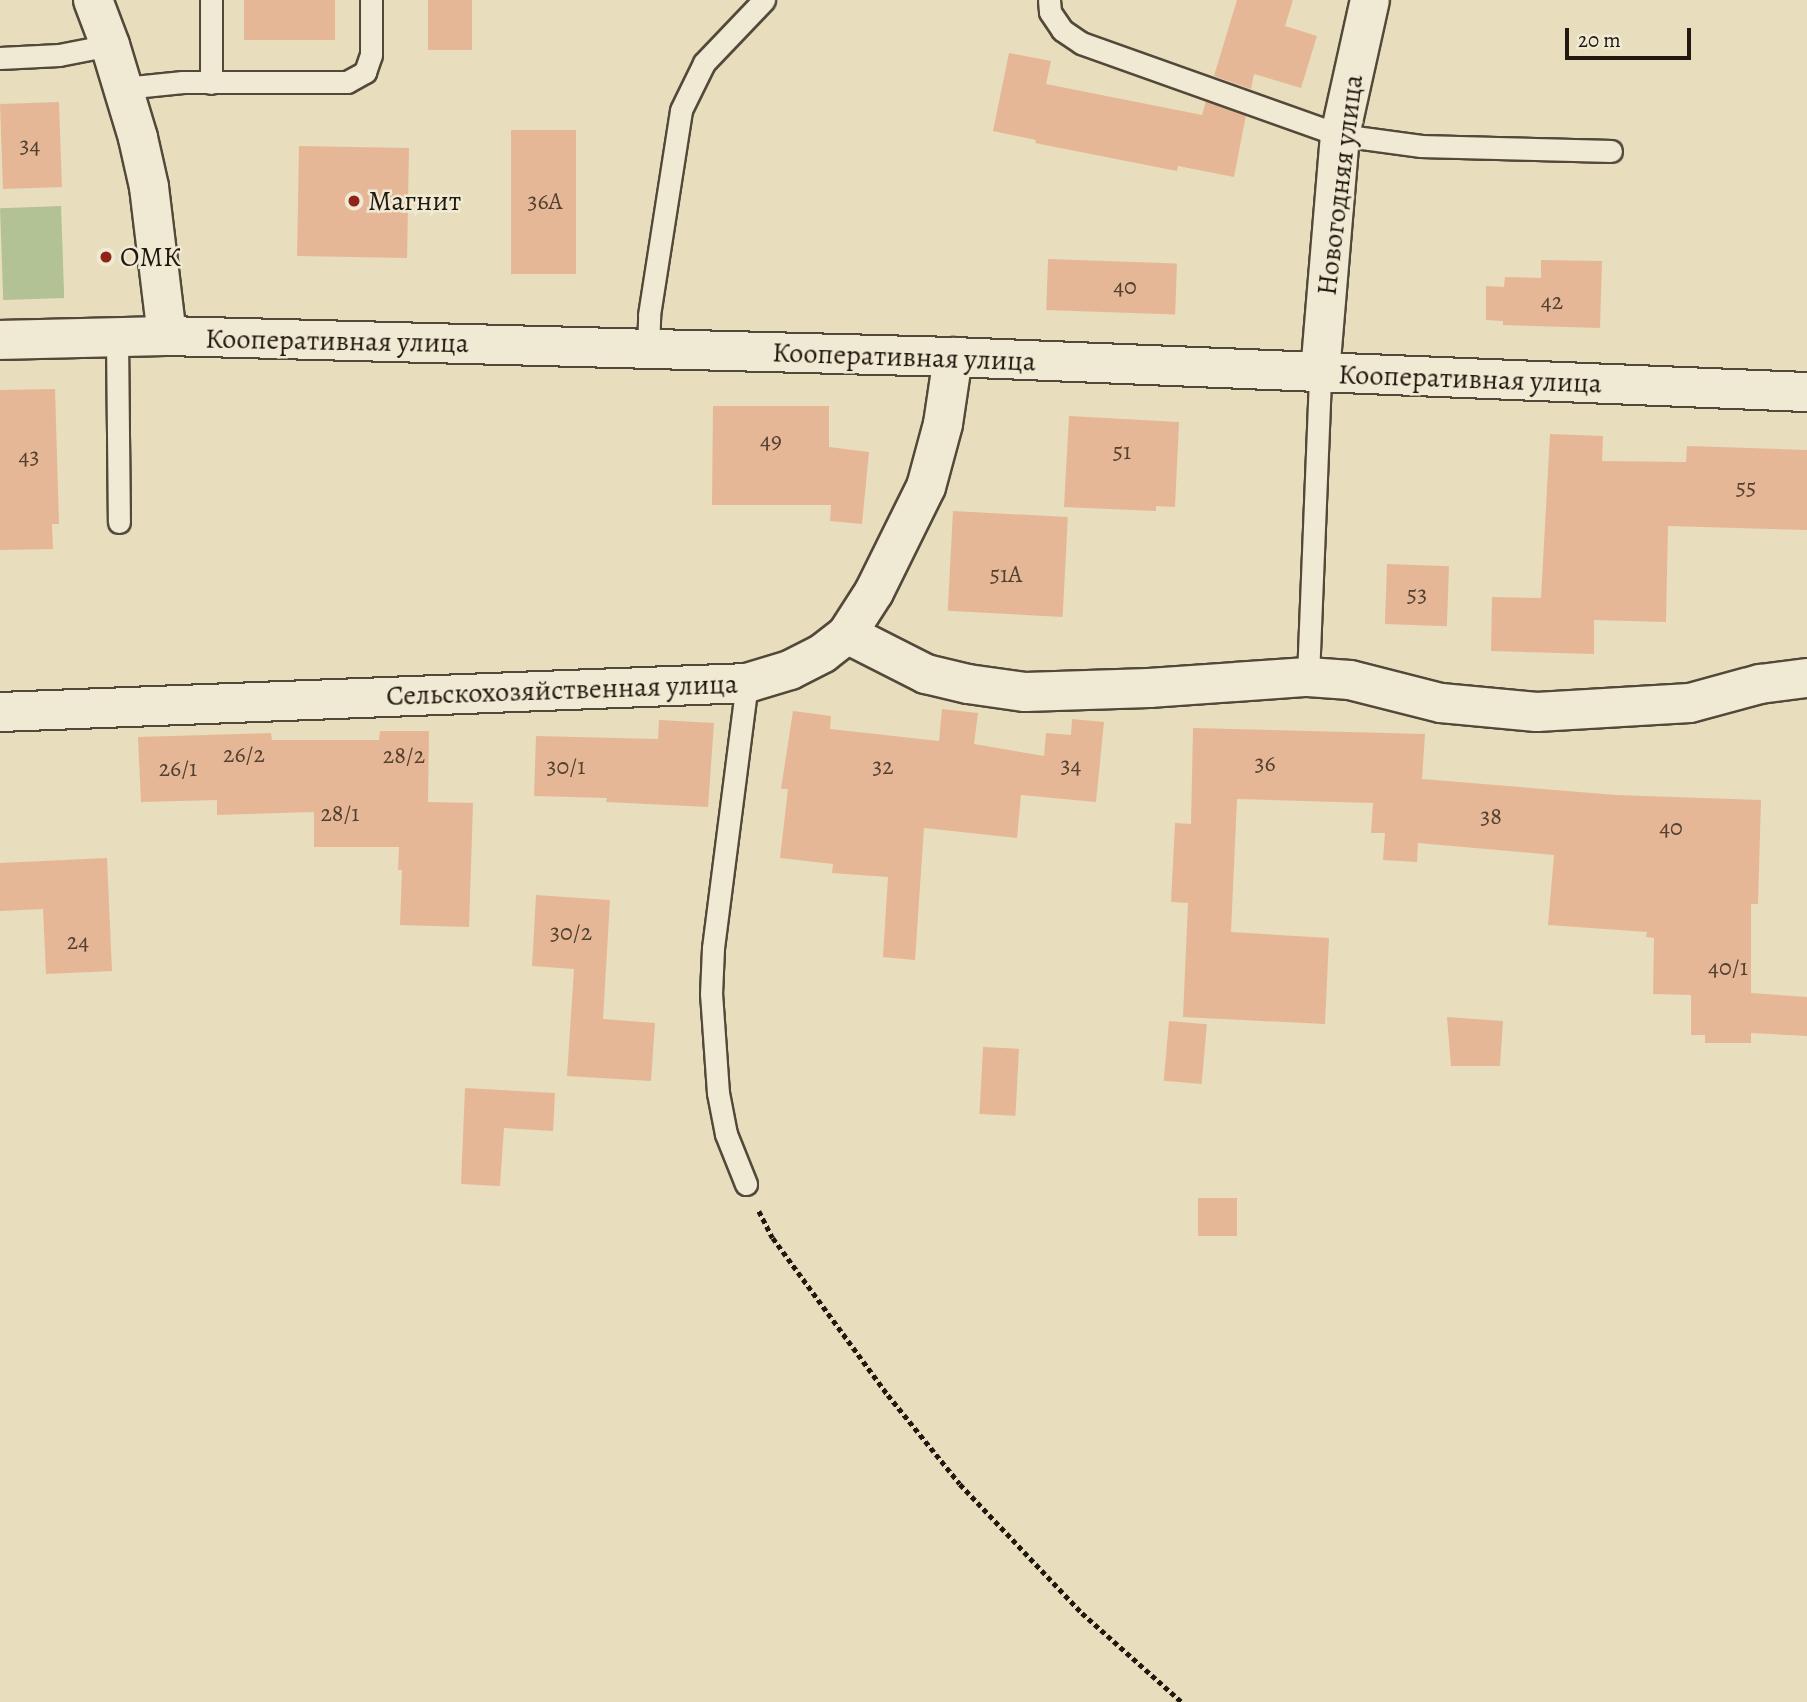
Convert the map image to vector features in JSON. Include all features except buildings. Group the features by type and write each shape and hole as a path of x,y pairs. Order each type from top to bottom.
{"street":[{"path":"93,0 124,88 149,187 167,336"},
{"name":"Новогодняя улица","path":"1320,373 1340,135 1370,0"},
{"name":"Кооперативная улица","path":"0,340 167,336 953,357 1807,392"},
{"path":"953,357 943,424 926,487 874,592 848,634 926,674 968,684 1026,692 1149,688 1308,677 1350,680 1441,703 1536,712 1690,703 1760,684 1807,678"},
{"name":"Сельскохозяйственная улица","path":"0,712 747,683 790,670 823,653 848,634"}],"lane":[{"path":"211,0 211,83"},
{"path":"124,88 211,83 347,82 365,72 371,55 371,0"},
{"path":"648,350 649,315 681,110 704,63 764,0"},
{"path":"1049,0 1050,12 1062,30 1081,43 1340,135 1421,146 1611,151"},
{"path":"0,58 58,55 110,45"},
{"path":"117,338 119,522"},
{"path":"1308,677 1320,373"},
{"path":"746,1184 726,1134 718,1093 711,994 713,948 747,683"}],"path":[{"path":"746,1184 773,1238 888,1395 960,1484 1082,1613 1182,1702"}],"green space":[{"path":"61,206 64,298 3,300 0,208"}],"place":[{"name":"Магнит","path":"354,201"},
{"name":"ОМК","path":"106,257"}]}
